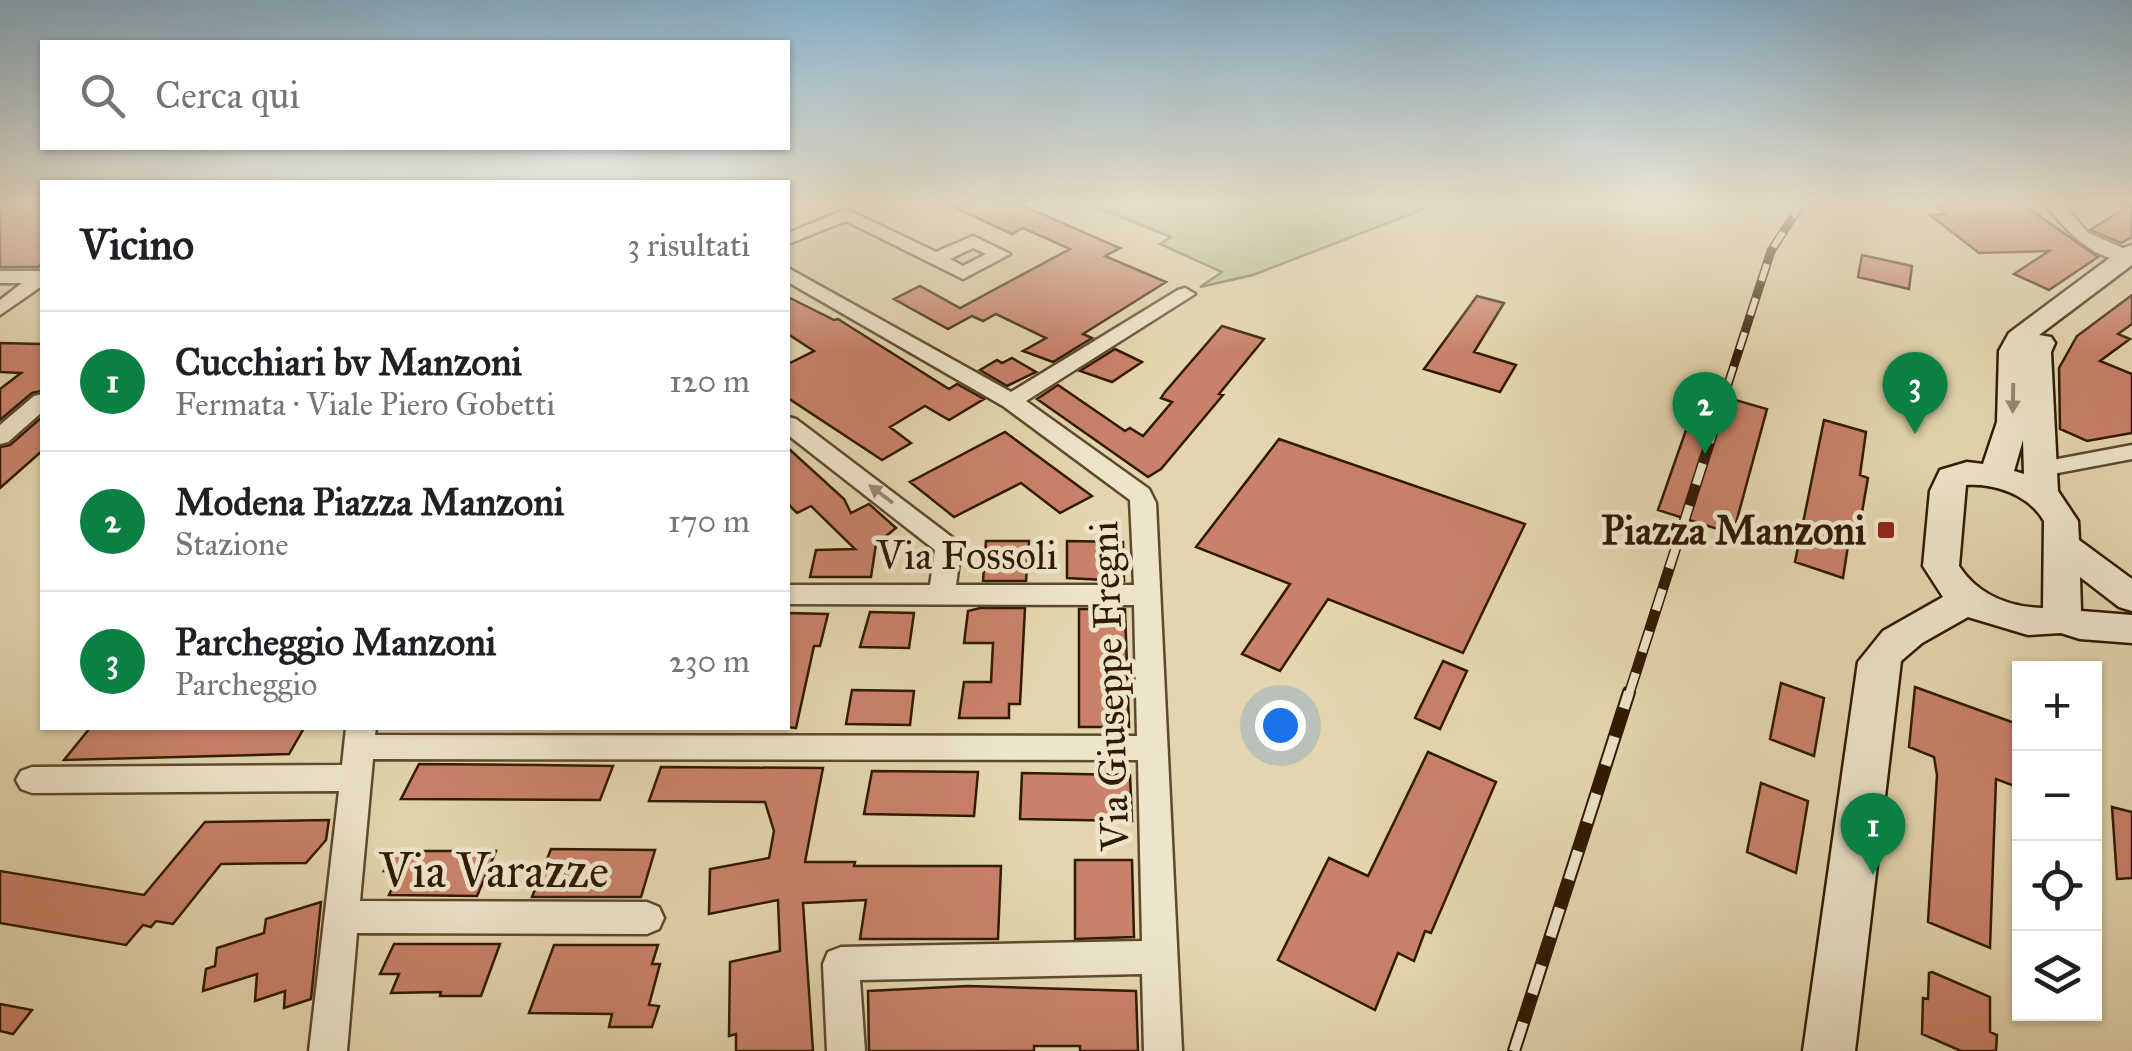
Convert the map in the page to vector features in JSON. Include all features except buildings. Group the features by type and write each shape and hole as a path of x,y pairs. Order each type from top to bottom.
{"main road":[{"path":"1995,476 2013,422 2014,350 2023,332 2130,262"},
{"path":"2062,619 2062,546 2056,508 2041,482 2036,352 2059,324 2130,262"},
{"path":"2041,482 1967,473 1952,478 1947,491 1941,566 1954,588 1970,600 2020,621 2062,619 2080,625 2132,629"},
{"path":"2062,546 2132,598"},
{"path":"1829,1051 1878,662 1888,648 1909,632 1970,600"}],"street":[{"path":"924,253 936,259"},
{"path":"0,277 40,278"},
{"path":"0,309 40,279"},
{"name":"Via Giuseppe Fregni","path":"794,284 1011,401 1140,494 1144,503 1163,1051"},
{"path":"1011,401 1185,294"},
{"path":"0,437 40,403"},
{"path":"790,426 948,547 942,594"},
{"path":"2041,482 2132,452"},
{"name":"Via Fossoli","path":"790,595 1146,594"},
{"path":"32,780 358,751 1151,748"},
{"path":"328,1051 358,751"},
{"name":"Via Varazze","path":"341,918 648,918"},
{"path":"846,1051 841,964 1158,957"}],"green space":[{"path":"1180,253 1310,253 1253,275 1200,287 1222,272"}],"railway":[{"path":"1717,418 1770,253"},
{"path":"1629,694 1718,416"},
{"path":"1514,1051 1629,692"}],"place":[{"name":"Parcheggio Manzoni","path":"1915,434"},
{"name":"Modena Piazza Manzoni","path":"1705,454"},
{"name":"Piazza Manzoni","path":"1886,530"},
{"name":"Cucchiari bv Manzoni","path":"1873,875"}]}
